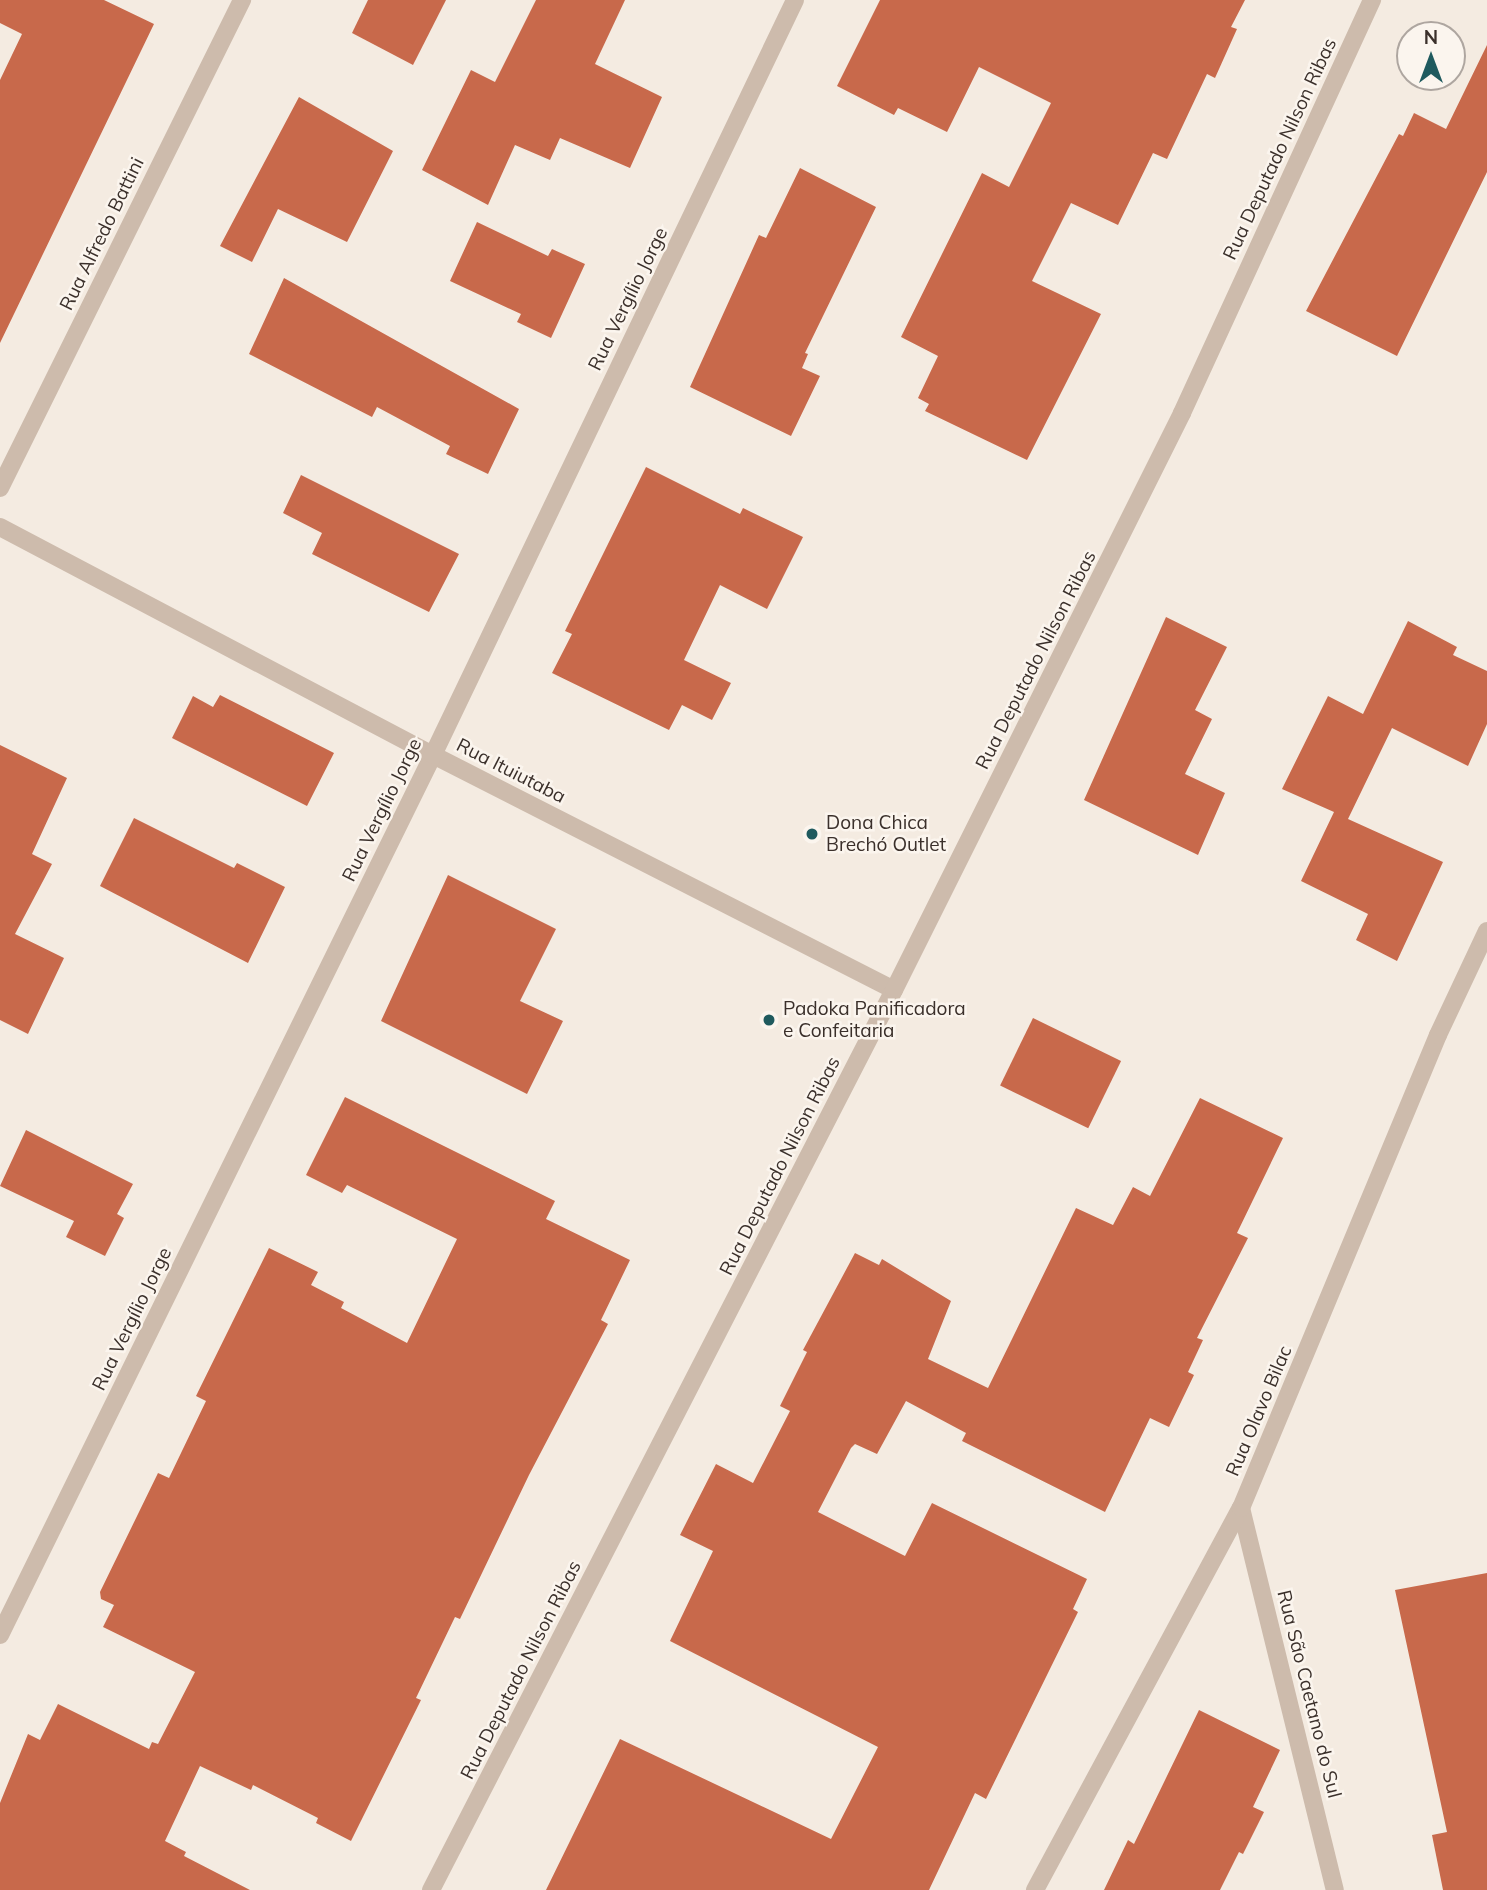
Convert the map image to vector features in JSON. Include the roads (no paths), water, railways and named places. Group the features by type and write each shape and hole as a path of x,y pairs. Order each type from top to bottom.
{"street":[{"name":"Rua Alfredo Battini","path":"0,488 242,0"},
{"name":"Rua Vergílio Jorge","path":"0,1635 433,755 795,0"},
{"name":"Rua Deputado Nilson Ribas","path":"431,1890 894,990 1182,413 1372,0"},
{"name":"Rua Ituiutaba","path":"0,527 433,755 894,990"},
{"name":"Rua Olavo Bilac","path":"1035,1890 1241,1508 1438,1035 1487,931"},
{"name":"Rua São Caetano do Sul","path":"1241,1508 1335,1890"}],"place":[{"name":"Dona Chica Brechó Outlet","path":"812,834"},
{"name":"Padoka Panificadora e Confeitaria","path":"769,1020"}]}
